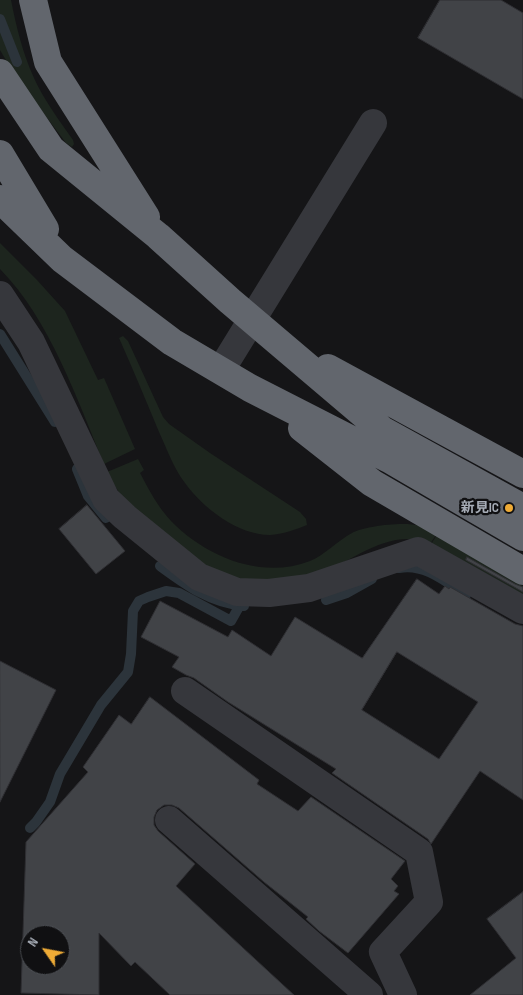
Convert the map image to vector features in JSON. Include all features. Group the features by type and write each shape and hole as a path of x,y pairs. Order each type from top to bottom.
{"highway":[{"path":"33,0 48,62 158,236"},
{"path":"0,73 51,148 158,236 382,430 523,508"},
{"path":"0,154 62,259"},
{"path":"0,199 62,259 172,342 250,388 389,459 523,537"},
{"path":"282,344 523,474"},
{"path":"250,388 372,483 523,571"}],"street":[{"path":"221,370 373,123"},
{"path":"0,295 31,342 106,498 125,517 199,577 237,592 277,592 309,588 418,551 523,610"},
{"path":"185,691 419,852 429,902 383,952 403,995"},
{"path":"169,820 370,995"}],"shaded area":[{"path":"0,0 11,0 20,40 30,69 47,102 73,140 74,144 72,147 66,143 14,74 0,50"},
{"path":"0,243 65,311 98,380 104,378 135,449 104,464 61,361 48,336 18,289 0,269"},
{"path":"123,336 128,341 163,417 169,424 300,512 306,519 307,525 280,534 258,534 234,525 201,502 181,477 171,459 119,338"},
{"path":"138,459 144,470 140,473 166,516 185,534 201,545 236,562 273,568 292,566 310,561 358,530 385,525 413,525 436,535 430,544 412,539 386,542 309,577 265,580 231,578 212,569 172,543 146,522 124,499 107,472"},
{"path":"437,535 523,586 523,601 431,544"}],"building":[{"path":"440,0 501,0 523,13 523,99 418,38"},
{"path":"87,505 125,551 96,574 59,529"},
{"path":"467,557 523,587 523,592 466,560"},
{"path":"417,579 439,594 445,586 449,589 450,587 515,624 523,626 523,800 480,771 431,844 428,839 332,773 336,769 228,702 194,678 172,667 179,657 141,637 160,601 228,637 232,630 271,656 295,617 362,658","holes":["397,652 478,702 439,759 362,710"]},
{"path":"0,661 56,690 0,802"},
{"path":"150,697 259,780 257,784 298,811 311,797 405,861 391,879 398,886 394,891 399,894 348,953 319,931 306,919 308,917 264,882 179,808 172,805 164,805 157,810 154,817 154,825 158,831 195,864 176,886 294,995 170,995 135,962 131,966 99,933 99,995 21,993 22,975 70,975 70,925 23,925 26,842 88,772 83,767 119,715 131,724"},
{"path":"523,892 523,995 470,995 516,958 487,919"}],"waterway":[{"path":"0,19 17,62"},
{"path":"0,334 55,422"},
{"path":"77,469 88,496 106,518"},
{"path":"160,566 209,597 244,606"},
{"path":"399,568 409,567 426,571 443,579 466,595"},
{"path":"326,600 347,593 372,579"},
{"path":"30,828 50,802 60,774 101,705 128,672 131,654 133,611 139,601 166,591 179,593 231,621 240,605"}],"place":[{"name":"新見IC","path":"509,508"}]}
